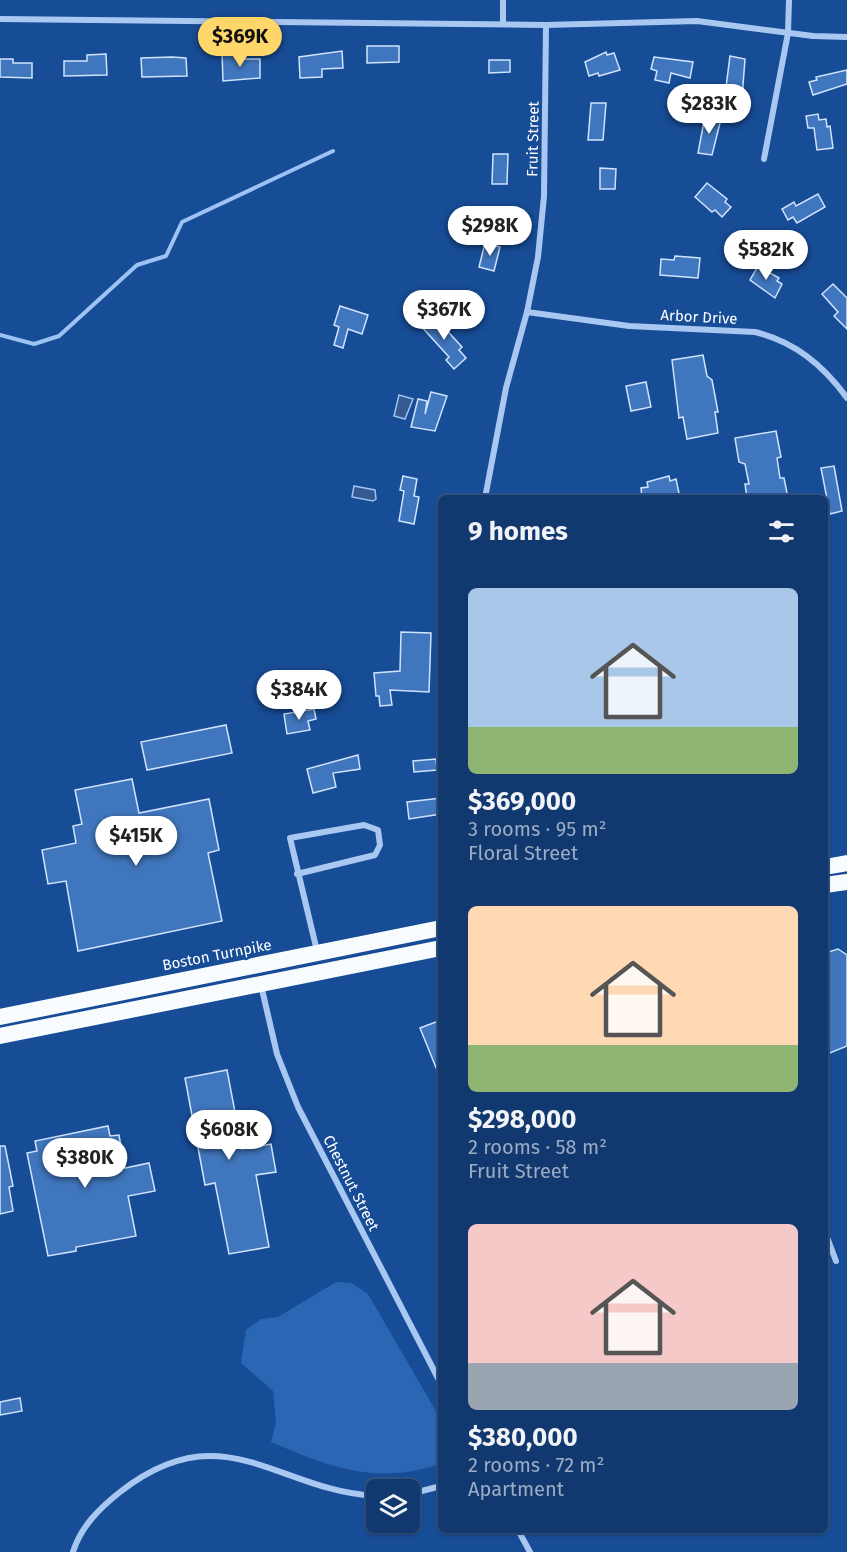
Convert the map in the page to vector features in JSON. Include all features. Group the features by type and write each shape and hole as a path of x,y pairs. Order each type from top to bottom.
{"highway":[{"path":"828,866 847,863"},
{"path":"828,885 847,882"},
{"name":"Boston Turnpike","path":"0,1017 438,929"},
{"path":"0,1036 438,949"}],"street":[{"path":"503,0 503,24"},
{"path":"764,159 788,33 789,0"},
{"path":"0,19 546,26 698,21 788,33 847,37"},
{"name":"Fruit Street","path":"486,495 506,388 527,312 538,257 544,195 546,26"},
{"name":"Arbor Drive","path":"527,312 629,326 755,332 775,337 805,354 823,369 847,398"},
{"path":"297,874 375,855 380,845 378,830 364,825 290,838 297,874 318,952"},
{"name":"Chestnut Street","path":"261,984 277,1054 298,1107 438,1378"},
{"path":"828,1240 836,1261"},
{"path":"73,1552 87,1523 100,1509 134,1481 157,1468 178,1461 205,1456 230,1456 343,1491 366,1494"},
{"path":"420,1491 438,1487"},
{"path":"520,1533 530,1552"}],"shaded area":[{"path":"399,395 413,399 405,419 394,416"},
{"path":"354,486 375,490 376,499 373,501 352,497"},
{"path":"336,1282 351,1283 368,1294 438,1415 438,1465 395,1473 354,1471 334,1466 271,1442 276,1423 273,1391 241,1363 246,1330 261,1319 278,1317"}],"building":[{"path":"367,46 399,46 399,62 367,63"},
{"path":"342,51 343,68 322,69 322,77 300,78 299,57"},
{"path":"606,52 607,55 614,53 620,70 599,76 598,73 589,76 585,62"},
{"path":"222,53 237,53 237,59 260,59 260,78 223,81"},
{"path":"106,54 107,75 64,76 64,61 87,61 87,55"},
{"path":"730,56 745,59 742,98 725,95"},
{"path":"654,57 693,62 690,78 671,73 669,83 655,80 657,71 651,69"},
{"path":"141,58 186,58 187,76 142,77"},
{"path":"0,59 13,59 13,63 32,63 32,78 0,77"},
{"path":"489,60 510,60 510,72 489,73"},
{"path":"847,70 847,84 813,95 809,82 817,80 816,77"},
{"path":"591,103 606,103 603,140 588,140"},
{"path":"818,114 819,120 826,119 827,127 830,126 833,148 817,150 814,128 808,128 806,116"},
{"path":"705,116 721,119 712,155 698,153"},
{"path":"493,154 508,154 507,184 492,184"},
{"path":"600,168 616,169 615,189 600,189"},
{"path":"707,183 727,199 725,202 731,207 722,217 715,210 712,212 695,197"},
{"path":"818,194 825,207 797,223 793,217 788,220 782,209 794,202 796,206"},
{"path":"485,243 500,247 494,271 479,267"},
{"path":"675,256 700,258 698,278 660,275 661,259 674,260"},
{"path":"758,266 779,278 777,281 782,284 775,298 750,280"},
{"path":"833,284 847,298 847,329 834,316 838,312 822,294"},
{"path":"340,306 368,315 362,334 348,329 343,348 334,345 339,327 334,325"},
{"path":"432,314 462,347 459,350 466,358 454,369 446,360 449,357 420,325"},
{"path":"703,355 707,376 712,380 718,412 715,412 718,433 687,439 683,417 679,418 672,360"},
{"path":"646,382 651,407 631,411 626,386"},
{"path":"431,392 447,396 435,431 411,427 418,399 427,401 425,414"},
{"path":"776,431 781,457 777,458 780,478 784,478 787,495 747,495 745,484 749,484 745,464 739,462 735,438"},
{"path":"834,466 842,511 830,514 821,468"},
{"path":"403,476 417,479 414,496 419,497 414,524 399,521 404,491 400,490"},
{"path":"669,476 670,481 676,479 679,495 642,495 641,488 648,487 647,482"},
{"path":"401,632 431,633 429,692 390,690 392,705 380,706 379,696 376,696 374,673 400,671"},
{"path":"314,709 316,719 308,721 310,730 287,734 284,714"},
{"path":"226,725 232,753 147,770 141,742"},
{"path":"358,755 360,769 333,773 336,787 313,793 307,769"},
{"path":"436,759 437,770 414,772 413,761"},
{"path":"132,779 139,813 209,799 219,850 208,853 222,921 78,951 66,881 48,884 42,850 76,843 73,826 82,824 75,790"},
{"path":"438,798 438,814 409,819 407,802"},
{"path":"838,949 847,955 847,1046 828,1054 828,952"},
{"path":"438,1021 438,1073 420,1028"},
{"path":"227,1070 242,1149 271,1144 276,1172 256,1175 269,1247 229,1254 215,1183 205,1185 185,1078"},
{"path":"108,1126 110,1136 119,1135 125,1168 149,1163 155,1191 128,1196 136,1236 76,1247 76,1251 48,1256 27,1153 37,1151 35,1141"},
{"path":"0,1146 5,1146 13,1186 9,1187 13,1211 0,1214"},
{"path":"20,1398 22,1411 0,1415 0,1402"}],"waterway":[{"path":"0,335 34,344 59,336 137,265 166,256 182,222 333,151"}]}
